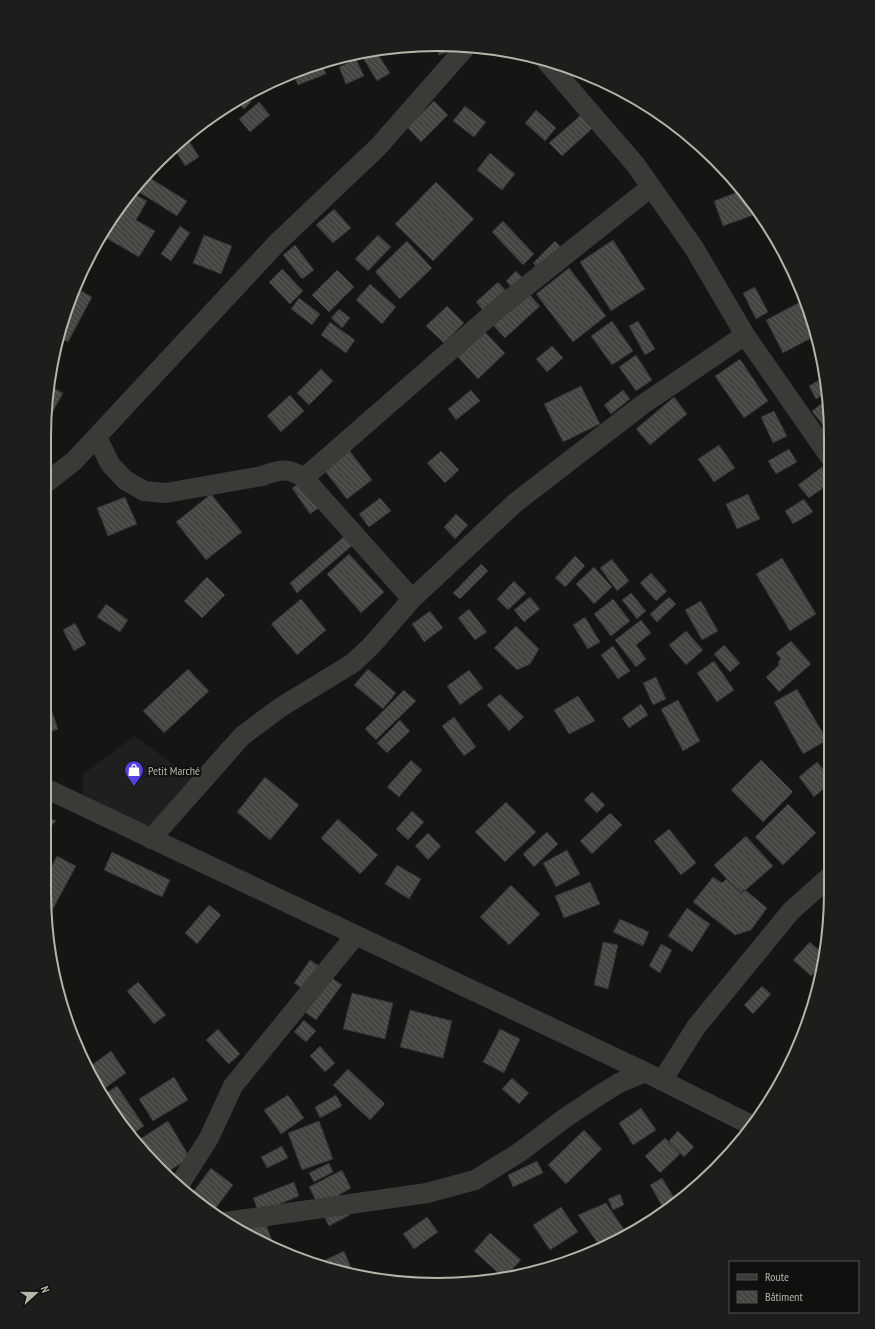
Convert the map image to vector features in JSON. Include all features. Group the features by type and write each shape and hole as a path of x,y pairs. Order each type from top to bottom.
{"street":[{"path":"51,479 74,461 277,243 378,147 462,52"},
{"path":"553,69 618,143 651,187 694,248 744,335 824,448"},
{"path":"304,478 500,308 651,187"},
{"path":"151,839 242,736 281,707 353,663 372,645 412,600 515,503 642,405 744,335"},
{"path":"97,436 110,464 125,480 144,491 166,493 262,476 278,471 293,470 304,478 412,600"},
{"path":"51,791 653,1076 747,1123"},
{"path":"235,1221 427,1193 475,1180 520,1152 565,1118 598,1096 619,1084 653,1076 696,1027 791,911 824,882"},
{"path":"181,1181 209,1138 233,1086 356,936"}],"shaded area":[{"name":"Petit Marché","path":"135,736 192,778 151,831 83,796 83,774"}],"building":[{"path":"437,51 449,51 439,55"},
{"path":"379,55 390,73 377,81 363,58"},
{"path":"356,59 364,76 346,84 339,67"},
{"path":"324,68 326,74 298,85 295,78"},
{"path":"249,100 251,102 244,109 241,105"},
{"path":"434,101 448,115 421,142 407,127"},
{"path":"259,102 270,115 250,132 239,119"},
{"path":"465,106 486,122 474,137 453,121"},
{"path":"536,110 556,128 545,141 525,123"},
{"path":"583,113 595,126 562,156 549,143"},
{"path":"189,142 199,157 185,166 177,153"},
{"path":"490,153 515,174 502,190 477,170"},
{"path":"151,179 187,201 177,216 139,192"},
{"path":"436,182 474,219 433,261 395,224"},
{"path":"736,193 753,215 723,226 714,201"},
{"path":"137,195 147,201 136,220 155,231 139,257 107,238"},
{"path":"334,209 351,228 333,243 316,225"},
{"path":"503,221 534,254 523,265 492,232"},
{"path":"180,226 190,233 171,261 161,254"},
{"path":"204,235 232,246 221,274 193,263"},
{"path":"378,235 391,247 368,271 355,259"},
{"path":"613,240 645,289 611,311 580,262"},
{"path":"407,241 432,268 400,299 375,272"},
{"path":"555,241 563,250 541,272 533,263"},
{"path":"295,245 314,270 302,279 283,255"},
{"path":"569,268 606,316 573,342 536,294"},
{"path":"282,269 303,291 290,304 269,282"},
{"path":"337,270 354,287 329,312 312,295"},
{"path":"516,271 525,280 515,291 506,281"},
{"path":"498,282 511,296 489,317 476,302"},
{"path":"370,284 396,307 382,324 356,300"},
{"path":"755,287 768,312 756,319 743,293"},
{"path":"80,290 92,297 68,342 63,340"},
{"path":"526,291 540,306 505,338 491,323"},
{"path":"299,298 320,314 312,325 291,309"},
{"path":"799,302 811,338 783,353 766,320"},
{"path":"447,306 464,323 444,343 426,326"},
{"path":"339,309 350,318 342,328 331,318"},
{"path":"612,321 633,351 612,365 591,336"},
{"path":"638,321 655,349 645,355 629,326"},
{"path":"330,322 355,340 346,353 321,335"},
{"path":"485,332 505,353 478,379 458,357"},
{"path":"552,346 563,358 547,372 536,359"},
{"path":"636,355 652,380 636,391 619,367"},
{"path":"740,359 768,401 744,418 715,376"},
{"path":"321,369 333,381 309,405 297,393"},
{"path":"820,380 822,396 816,399 809,386"},
{"path":"581,386 600,424 563,442 544,404"},
{"path":"54,388 63,393 52,412"},
{"path":"471,390 480,401 456,420 448,409"},
{"path":"623,390 630,399 611,414 604,405"},
{"path":"290,395 304,411 281,432 267,416"},
{"path":"674,397 687,414 650,445 636,429"},
{"path":"822,403 824,426 812,411"},
{"path":"774,411 787,436 773,443 761,417"},
{"path":"719,445 735,468 714,482 698,459"},
{"path":"789,449 797,462 776,474 768,461"},
{"path":"349,450 372,480 347,499 324,470"},
{"path":"441,451 459,470 445,483 427,463"},
{"path":"822,467 824,470 824,487 809,498 798,485"},
{"path":"311,475 329,501 310,514 292,488"},
{"path":"211,494 242,532 206,560 176,522"},
{"path":"748,494 760,519 737,529 726,504"},
{"path":"125,497 137,524 108,536 97,508"},
{"path":"380,498 391,511 369,527 359,514"},
{"path":"804,499 813,512 793,524 785,511"},
{"path":"456,514 468,525 455,539 444,527"},
{"path":"347,534 355,543 297,593 290,583"},
{"path":"349,554 384,592 361,613 327,574"},
{"path":"575,556 585,566 565,587 555,578"},
{"path":"782,558 816,614 790,631 756,574"},
{"path":"612,559 629,581 617,591 600,568"},
{"path":"481,564 488,571 460,599 453,593"},
{"path":"594,567 612,587 594,604 576,584"},
{"path":"651,573 667,591 656,601 640,583"},
{"path":"207,577 225,595 202,618 184,601"},
{"path":"514,581 526,593 508,610 497,599"},
{"path":"631,593 646,611 637,619 622,600"},
{"path":"530,597 540,609 524,622 514,610"},
{"path":"669,597 676,604 657,622 650,614"},
{"path":"301,599 326,630 297,655 271,624"},
{"path":"613,599 630,621 611,636 594,614"},
{"path":"701,601 718,631 702,640 685,610"},
{"path":"106,604 128,620 120,632 97,617"},
{"path":"469,609 487,632 475,640 458,618"},
{"path":"430,611 443,628 424,642 412,624"},
{"path":"585,617 600,642 588,649 573,625"},
{"path":"641,620 651,633 636,645 646,659 636,667 615,640"},
{"path":"75,623 86,644 74,651 63,630"},
{"path":"516,626 539,649 530,664 517,670 494,648"},
{"path":"686,631 703,650 686,665 669,645"},
{"path":"791,641 811,664 779,692 766,677 779,665 778,662 781,659 776,653"},
{"path":"724,645 740,663 730,672 714,654"},
{"path":"613,646 630,671 618,679 601,655"},
{"path":"714,661 734,690 717,702 697,673"},
{"path":"188,669 209,691 164,733 143,711"},
{"path":"368,669 396,693 383,709 354,685"},
{"path":"469,670 483,688 460,705 447,686"},
{"path":"656,677 666,699 653,705 643,683"},
{"path":"797,689 824,735 824,742 803,754 774,702"},
{"path":"404,690 416,701 376,740 365,729"},
{"path":"500,694 524,717 509,731 487,705"},
{"path":"578,696 595,721 569,734 554,710"},
{"path":"678,700 700,741 683,751 661,709"},
{"path":"641,704 648,715 629,728 622,718"},
{"path":"51,709 58,729 51,732"},
{"path":"454,717 476,747 464,756 442,726"},
{"path":"400,720 410,731 387,753 377,743"},
{"path":"411,760 422,770 399,797 387,787"},
{"path":"761,760 793,792 763,822 731,790"},
{"path":"817,762 824,770 824,788 814,797 799,777"},
{"path":"265,777 299,805 270,840 237,812"},
{"path":"592,792 605,805 597,813 584,800"},
{"path":"506,802 536,832 505,862 475,832"},
{"path":"788,804 816,833 783,865 755,837"},
{"path":"412,811 424,822 408,840 396,829"},
{"path":"610,813 622,825 592,854 580,841"},
{"path":"51,819 56,821 51,827"},
{"path":"338,819 378,855 360,874 321,838"},
{"path":"669,829 696,863 681,875 654,841"},
{"path":"547,832 558,844 534,867 523,854"},
{"path":"428,833 441,846 428,860 415,846"},
{"path":"746,836 773,866 741,894 714,865"},
{"path":"567,850 580,874 556,887 543,863"},
{"path":"112,852 170,880 162,897 104,870"},
{"path":"57,856 76,866 52,911 51,892 51,867"},
{"path":"397,865 421,879 409,899 385,884"},
{"path":"713,877 722,883 726,879 742,892 744,889 767,908 751,930 735,935 693,902"},
{"path":"590,882 600,904 564,918 555,896"},
{"path":"511,885 540,914 509,945 480,917"},
{"path":"209,905 221,915 197,944 185,933"},
{"path":"687,908 710,924 692,952 668,936"},
{"path":"620,919 649,932 643,946 613,932"},
{"path":"603,942 618,945 608,989 594,985"},
{"path":"810,942 820,951 816,971 811,976 793,960"},
{"path":"661,944 672,950 660,973 649,966"},
{"path":"310,960 322,968 306,991 294,983"},
{"path":"328,975 342,985 316,1020 302,1010"},
{"path":"138,982 166,1015 154,1024 127,991"},
{"path":"762,986 771,994 753,1014 744,1005"},
{"path":"352,993 393,1003 385,1039 343,1029"},
{"path":"410,1010 452,1021 443,1058 400,1047"},
{"path":"304,1020 316,1031 306,1042 294,1032"},
{"path":"218,1029 240,1054 229,1064 206,1040"},
{"path":"500,1029 520,1039 504,1073 483,1062"},
{"path":"320,1046 335,1063 325,1072 310,1056"},
{"path":"111,1051 126,1073 105,1088 92,1065"},
{"path":"348,1069 385,1104 370,1120 333,1085"},
{"path":"174,1077 188,1100 153,1121 139,1099"},
{"path":"512,1078 529,1093 519,1104 502,1089"},
{"path":"117,1086 144,1126 135,1132 107,1092"},
{"path":"288,1095 304,1118 281,1134 264,1110"},
{"path":"336,1095 342,1106 320,1118 315,1107"},
{"path":"641,1108 656,1130 633,1145 619,1123"},
{"path":"168,1121 190,1158 170,1170 141,1139"},
{"path":"319,1121 333,1159 302,1170 288,1133"},
{"path":"584,1130 602,1149 566,1184 548,1165"},
{"path":"678,1131 694,1147 684,1157 668,1142"},
{"path":"665,1138 680,1154 660,1173 645,1156"},
{"path":"282,1146 288,1158 267,1168 261,1157"},
{"path":"537,1161 543,1173 513,1187 508,1175"},
{"path":"329,1163 333,1172 314,1182 309,1173"},
{"path":"211,1168 233,1185 216,1208 194,1191"},
{"path":"342,1170 351,1188 339,1195 350,1215 329,1226 309,1187"},
{"path":"662,1178 674,1197 662,1206 650,1185"},
{"path":"294,1182 299,1196 259,1213 253,1198"},
{"path":"620,1194 624,1205 613,1210 608,1199"},
{"path":"606,1203 624,1230 598,1243 578,1215"},
{"path":"561,1207 578,1232 550,1250 533,1225"},
{"path":"263,1217 272,1240 249,1229 247,1223"},
{"path":"427,1217 438,1232 414,1249 403,1234"},
{"path":"490,1233 521,1260 510,1271 499,1273 474,1251"},
{"path":"344,1251 351,1268 337,1265 324,1261"}],"place":[{"name":"Petit Marché","path":"134,787"}]}
